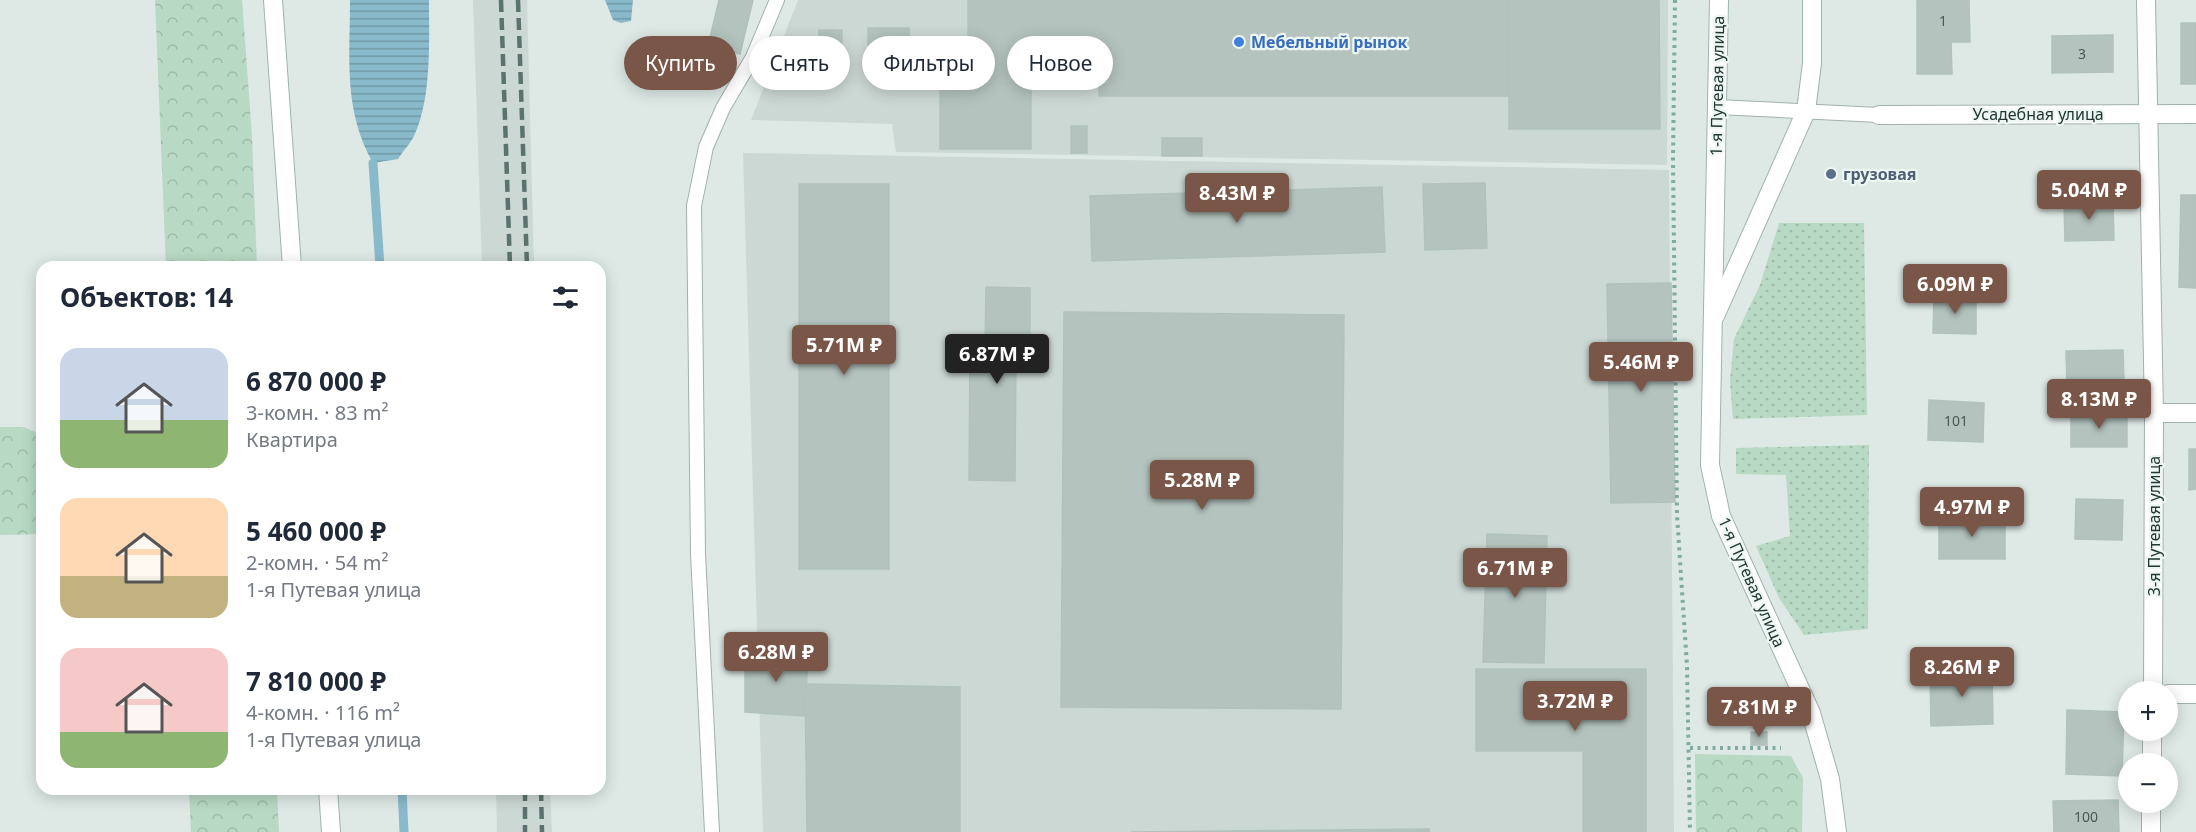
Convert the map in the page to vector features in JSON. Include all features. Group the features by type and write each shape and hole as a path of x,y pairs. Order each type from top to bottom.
{"street":[{"path":"273,0 292,261"},
{"name":"1-я Путевая улица","path":"1719,0 1710,465 1721,516 1811,713 1830,779 1837,832"},
{"path":"1712,323 1806,111 1812,63 1812,0"},
{"name":"3-я Путевая улица","path":"2146,0 2154,413 2152,681"},
{"name":"Усадебная улица","path":"1879,115 2196,114"},
{"path":"2154,413 2196,413"},
{"path":"2178,694 2196,694"},
{"path":"328,795 331,832"},
{"path":"2151,813 2151,832"}],"lane":[{"path":"712,832 698,554 694,206 706,147 723,108 753,57 777,0"},
{"path":"1717,107 1879,115"}],"path":[{"path":"1675,0 1673,159 1677,515 1690,748 1690,832"},
{"path":"1690,748 1781,748"}],"shaded area":[{"path":"473,0 527,0 534,261 482,261"},
{"path":"798,0 1668,0 1667,165 896,152 892,124 751,120 763,90 850,90 850,36 784,36"},
{"path":"743,153 1669,170 1674,832 763,832"},
{"path":"496,795 550,795 552,832 497,832"}],"green space":[{"path":"155,0 242,0 252,136 257,261 166,261"},
{"path":"1779,223 1864,223 1867,415 1733,419 1730,381 1734,339 1760,285"},
{"path":"0,427 24,427 36,432 36,534 0,535"},
{"path":"1869,445 1868,629 1804,635 1779,598 1756,546 1790,536 1786,475 1736,474 1736,448"},
{"path":"1695,754 1791,756 1803,778 1802,832 1696,832"},
{"path":"189,795 277,795 279,832 191,832"}],"water":[{"path":"350,0 429,0 429,51 424,104 414,136 398,159 373,163 363,143 350,83"},
{"path":"605,0 633,0 631,21 621,23 613,20"}],"building":[{"path":"719,0 753,0 740,54 737,53 737,36 710,36"},
{"name":"Мебельный рынок","path":"968,0 1509,0 1509,96 1099,96 1099,90 1113,90 1113,36 1007,36 1007,84 995,84 995,36 968,36"},
{"path":"1509,0 1659,0 1660,129 1509,129"},
{"path":"1917,0 1969,0 1970,42 1951,42 1952,74 1917,74"},
{"path":"2181,23 2196,23 2196,84 2181,84"},
{"path":"868,28 909,28 909,36 868,36"},
{"path":"819,30 842,30 842,36 819,36"},
{"path":"2113,35 2113,72 2052,73 2052,36"},
{"path":"995,84 1007,84 1007,90 1031,90 1031,149 940,149 940,90 995,90"},
{"path":"1071,126 1087,126 1087,153 1071,153"},
{"path":"1162,138 1202,138 1202,156 1162,156"},
{"path":"1485,183 1487,248 1425,250 1423,184"},
{"path":"799,184 889,184 889,569 799,569"},
{"path":"1382,187 1385,252 1092,261 1090,196"},
{"path":"2181,195 2196,195 2196,288 2179,287"},
{"path":"2113,201 2114,240 2065,241 2064,203"},
{"path":"1671,283 1675,502 1611,503 1607,284"},
{"path":"986,287 1030,288 1030,347 1016,347 1015,481 969,480 970,346 985,346"},
{"path":"1934,296 1976,297 1976,334 1933,333"},
{"path":"1064,312 1344,315 1341,709 1061,707"},
{"path":"2123,350 2124,384 2067,385 2066,351"},
{"path":"1929,400 1984,403 1983,442 1928,440"},
{"path":"2071,413 2127,413 2127,447 2071,447"},
{"path":"2189,449 2196,449 2196,489 2189,490"},
{"path":"2076,499 2123,500 2122,540 2075,539"},
{"path":"1939,518 2005,518 2005,559 1939,559"},
{"path":"1487,534 1547,536 1544,663 1483,662"},
{"path":"745,651 808,655 805,716 745,712"},
{"path":"1476,669 1646,669 1646,832 1583,832 1583,751 1476,751"},
{"path":"1992,670 1993,724 1931,726 1930,673"},
{"path":"805,684 960,687 960,832 807,832"},
{"path":"2067,710 2118,712 2118,741 2123,741 2123,753 2118,753 2118,776 2066,774"},
{"path":"1751,732 1767,732 1767,745 1751,745"},
{"path":"2118,800 2119,832 2054,832 2053,801"},
{"path":"1429,829 1429,832 1131,832"}],"waterway":[{"path":"373,163 380,261"},
{"path":"402,795 404,832"}],"railway":[{"path":"501,0 510,261"},
{"path":"518,0 527,261"},
{"path":"525,795 525,832"},
{"path":"541,795 542,832"}],"place":[{"name":"Мебельный рынок","path":"1239,42"},
{"name":"грузовая","path":"1831,174"}]}
